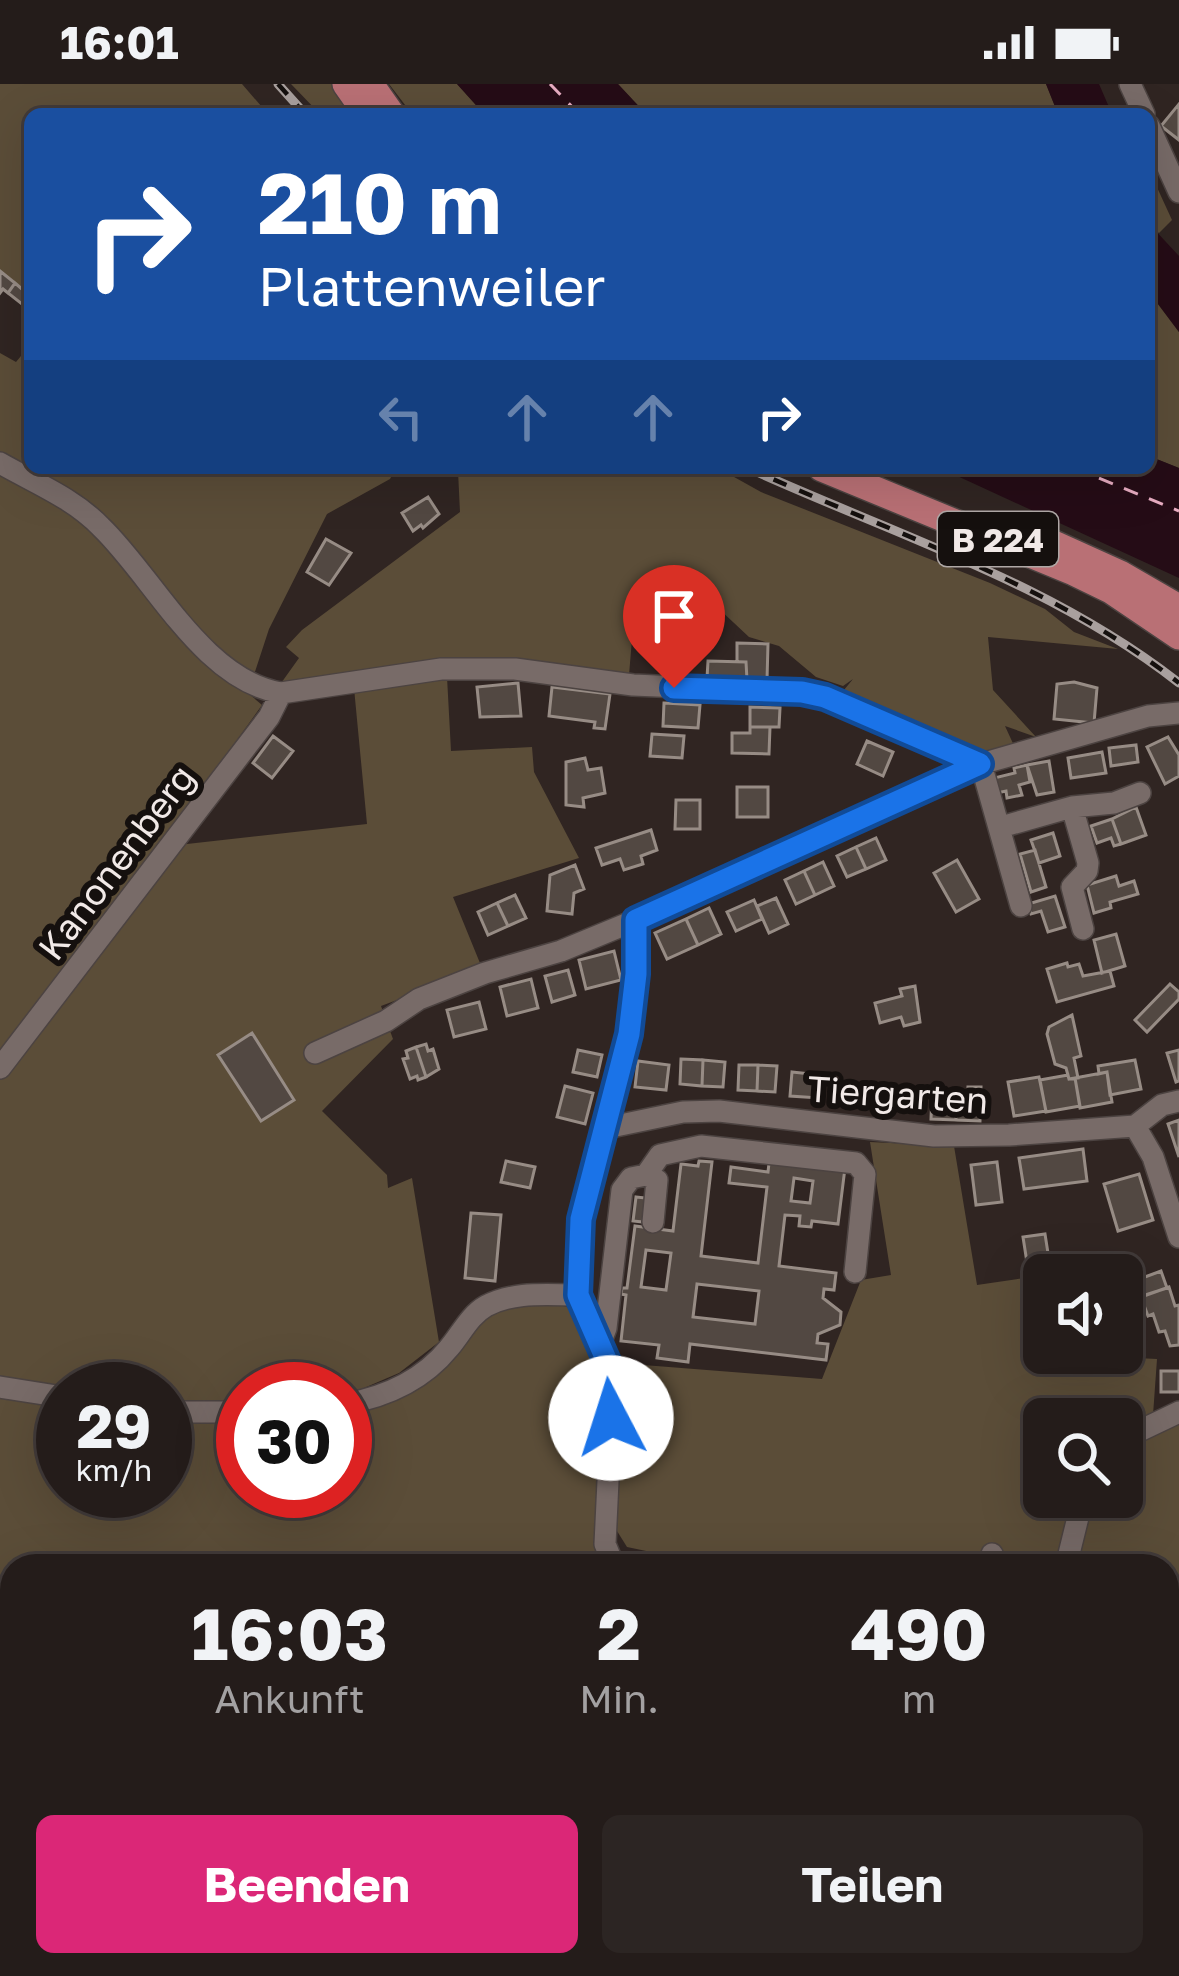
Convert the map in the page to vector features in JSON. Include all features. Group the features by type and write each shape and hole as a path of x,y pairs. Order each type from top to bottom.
{"main road":[{"name":"B 224","path":"837,474 1074,572 1111,590 1179,636"},
{"name":"B 224","path":"885,474 1048,539 1179,608"}],"street":[{"path":"1155,139 1179,192"},
{"path":"0,463 88,515 216,658 257,689 280,693 441,670 515,669 633,685 802,692 853,707 980,764 1021,906"},
{"name":"Kanonenberg","path":"0,1068 269,716 280,693"},
{"path":"315,1053 386,1021 418,999 485,973 561,952 980,764 1148,716 1179,713"},
{"path":"1001,826 1072,807 1114,803 1140,793"},
{"path":"1072,807 1088,863 1087,871 1072,887 1083,929"},
{"path":"609,1554 605,1544 609,1366 578,1295 581,1219 629,1034 636,920"},
{"name":"Tiergarten","path":"606,1127 682,1112 719,1111 934,1136 1009,1135 1135,1126 1162,1105 1179,1101"},
{"path":"1135,1126 1154,1157 1179,1237"},
{"path":"646,1175 660,1155 700,1146 856,1163 865,1174 855,1272"},
{"path":"600,1344 606,1328 622,1190 631,1178 646,1175 657,1180 653,1222"},
{"path":"372,1397 419,1377 449,1349 476,1312 490,1304 515,1296 578,1295"},
{"path":"0,1387 36,1393"},
{"path":"1143,1429 1179,1412"},
{"path":"1067,1554 1076,1518"}],"shaded area":[{"path":"0,84 242,84 263,108 24,108 24,291 0,271"},
{"path":"291,84 332,84 350,108 314,108"},
{"path":"389,84 457,84 479,108 407,108"},
{"path":"457,84 618,84 640,108 479,108"},
{"path":"618,84 1046,84 1056,108 640,108"},
{"path":"1046,84 1099,84 1109,108 1056,108"},
{"path":"1155,183 1172,220 1159,233 1155,230"},
{"path":"1155,230 1179,256 1179,332 1155,300"},
{"path":"1155,300 1179,332 1179,468 1155,458"},
{"path":"24,352 24,474 393,474 327,514 269,629 248,693 262,705 0,1058 0,353 16,362"},
{"path":"1155,458 1179,468 1179,578 953,474 1155,474"},
{"path":"458,474 729,474 761,492 990,583 1045,609 1074,632 1118,649 988,637 993,690 1036,737 1005,726 1016,750 986,756 839,696 853,679 843,686 816,677 779,646 749,637 718,608 711,624 666,622 636,591 629,675 507,658 439,662 279,686 299,658 286,647 302,630 460,512"},
{"path":"447,677 451,751 532,747 534,772 579,858 453,897 482,968 381,1006 393,1039 322,1111 387,1175 388,1188 412,1178 439,1342 399,1373 372,1385 372,1362 216,1362 216,1407 192,1407 192,1362 36,1362 36,1386 0,1382 0,1076 178,845 367,824 354,688"},
{"path":"870,1142 954,1146 977,1285 1023,1278 1023,1374 1143,1374 1143,1358 1157,1359 1152,1429 1179,1422 1179,1554 661,1554 627,1547 612,1523 618,1363 822,1379 861,1280 891,1275"},
{"path":"536,1299 567,1307 575,1313 600,1379 597,1554 0,1554 0,1392 36,1398 36,1518 192,1518 192,1415 216,1416 216,1518 372,1518 372,1399 480,1316"}],"building":[{"path":"1179,104 1179,140 1161,126"},
{"path":"0,271 15,283 8,293 3,289 0,293"},
{"path":"15,283 24,291 24,306 8,293"},
{"path":"428,497 439,514 413,531 402,513"},
{"path":"326,539 351,553 329,585 307,572"},
{"path":"737,643 768,644 767,680 747,680 746,662 737,662"},
{"path":"708,661 746,662 747,680 707,678"},
{"path":"1074,682 1097,688 1094,723 1054,719 1057,684"},
{"path":"518,683 521,716 480,717 477,687"},
{"path":"552,687 610,694 605,729 594,728 595,722 549,716"},
{"path":"664,703 700,705 698,728 663,726"},
{"path":"750,707 780,708 779,727 750,727"},
{"path":"750,727 770,727 769,754 732,753 732,733 750,733"},
{"path":"652,734 684,736 682,758 650,756"},
{"path":"273,736 293,751 272,778 253,763"},
{"path":"1168,737 1179,755 1179,776 1165,784 1147,747"},
{"path":"867,741 893,752 883,776 857,764"},
{"path":"1136,745 1138,762 1111,766 1109,748"},
{"path":"1102,752 1106,773 1071,778 1068,758"},
{"path":"585,758 588,770 601,768 605,793 583,798 584,807 566,805 566,762"},
{"path":"1049,761 1054,792 1037,795 1027,765"},
{"path":"1027,765 1030,782 1019,785 1022,795 1007,798 1006,791 997,793 994,778"},
{"path":"737,787 768,787 768,817 737,817"},
{"path":"676,800 700,800 700,829 675,829"},
{"path":"1136,807 1146,835 1121,844 1112,819"},
{"path":"1112,819 1121,844 1114,846 1111,838 1097,843 1091,826"},
{"path":"651,830 657,850 641,856 643,864 624,870 620,859 602,865 596,848"},
{"path":"1053,833 1060,856 1039,863 1031,840"},
{"path":"876,838 886,860 866,869 856,847"},
{"path":"856,847 866,869 847,877 837,856"},
{"path":"1035,850 1046,887 1031,892 1020,854"},
{"path":"957,860 979,899 956,912 934,873"},
{"path":"823,862 834,886 815,895 804,871"},
{"path":"575,865 584,889 574,893 572,914 547,911 550,875"},
{"path":"804,871 815,895 796,904 785,880"},
{"path":"1116,876 1119,886 1134,881 1138,894 1110,902 1111,908 1094,913 1087,885"},
{"path":"515,895 526,918 508,926 497,903"},
{"path":"1055,896 1065,927 1048,932 1041,911 1031,914 1028,904"},
{"path":"776,898 788,924 769,933 757,906"},
{"path":"754,900 762,919 736,931 727,912"},
{"path":"497,903 508,926 488,935 478,912"},
{"path":"709,908 721,934 698,945 686,919"},
{"path":"686,919 698,945 667,959 655,933"},
{"path":"1116,934 1125,966 1102,973 1094,940"},
{"path":"614,951 621,980 586,989 579,960"},
{"path":"1067,963 1068,967 1079,964 1083,976 1110,971 1114,986 1057,1002 1047,969"},
{"path":"568,970 575,995 552,1002 545,976"},
{"path":"531,979 538,1008 507,1016 500,987"},
{"path":"1170,984 1179,992 1179,999 1147,1032 1135,1020"},
{"path":"915,986 920,1022 904,1026 901,1017 880,1023 875,1003 902,996 900,989"},
{"path":"479,1002 486,1029 454,1037 447,1010"},
{"path":"1072,1015 1081,1056 1074,1058 1078,1078 1069,1079 1066,1068 1055,1064 1047,1034 1049,1027"},
{"path":"252,1033 294,1100 261,1121 218,1055"},
{"path":"426,1044 428,1051 433,1049 439,1069 426,1077 416,1047"},
{"path":"416,1047 426,1077 418,1080 417,1076 410,1079 403,1059 408,1058 406,1051"},
{"path":"578,1050 602,1055 597,1077 573,1072"},
{"path":"1179,1050 1179,1081 1176,1082 1167,1053"},
{"path":"681,1059 703,1060 702,1086 680,1084"},
{"path":"703,1060 725,1062 723,1087 702,1086"},
{"path":"1135,1060 1141,1089 1110,1095 1107,1072 1099,1074 1098,1066"},
{"path":"638,1061 669,1065 666,1090 635,1087"},
{"path":"739,1065 758,1065 757,1091 738,1090"},
{"path":"758,1065 777,1066 775,1092 757,1091"},
{"path":"792,1072 821,1075 819,1098 790,1096"},
{"path":"1107,1072 1112,1102 1080,1108 1075,1078"},
{"path":"1039,1077 1046,1111 1014,1116 1008,1082"},
{"path":"1075,1078 1080,1106 1046,1112 1040,1080"},
{"path":"833,1083 855,1084 854,1106 832,1105"},
{"path":"565,1086 593,1093 585,1124 557,1117"},
{"path":"968,1087 981,1087 980,1121 956,1120 956,1096 968,1096"},
{"path":"866,1088 893,1091 892,1109 864,1106"},
{"path":"932,1092 956,1096 956,1120 931,1119"},
{"path":"1179,1120 1179,1157 1168,1124"},
{"path":"1083,1149 1087,1181 1024,1189 1019,1158"},
{"path":"506,1161 535,1167 530,1188 501,1182"},
{"path":"699,1161 712,1162 701,1256 758,1263 767,1187 729,1183 731,1167 768,1172 769,1163 845,1168 838,1224 812,1221 811,1227 799,1226 800,1216 785,1215 779,1266 836,1273 834,1290 824,1289 823,1298 841,1312 840,1325 818,1334 817,1343 828,1344 826,1360 690,1344 688,1362 657,1358 659,1345 621,1341 626,1295 621,1294 627,1288 635,1226 673,1231 681,1164 698,1166","holes":["794,1178 813,1181 810,1203 791,1201","646,1250 671,1253 666,1290 641,1287","697,1284 759,1291 755,1324 693,1317"]},
{"path":"997,1162 1002,1202 976,1205 971,1165"},
{"path":"1139,1174 1153,1220 1118,1231 1104,1184"},
{"path":"636,1197 646,1198 643,1222 633,1221"},
{"path":"471,1213 501,1215 495,1281 465,1278"},
{"path":"1045,1234 1048,1254 1026,1254 1023,1237"},
{"path":"1161,1271 1167,1288 1143,1296 1143,1278"},
{"path":"1169,1287 1175,1306 1179,1305 1179,1345 1170,1346 1165,1331 1159,1332 1143,1296"},
{"path":"1161,1371 1179,1371 1179,1392 1161,1392"}],"ferry route":[{"path":"550,84 573,108"},
{"path":"1089,474 1179,511"}],"railway":[{"path":"278,84 300,108"},
{"path":"762,474 1025,588 1078,616 1179,683"}],"route":[{"path":"611,1418 609,1366 578,1295 581,1219 629,1034 636,920 980,764 825,697 802,692 674,688"}]}
